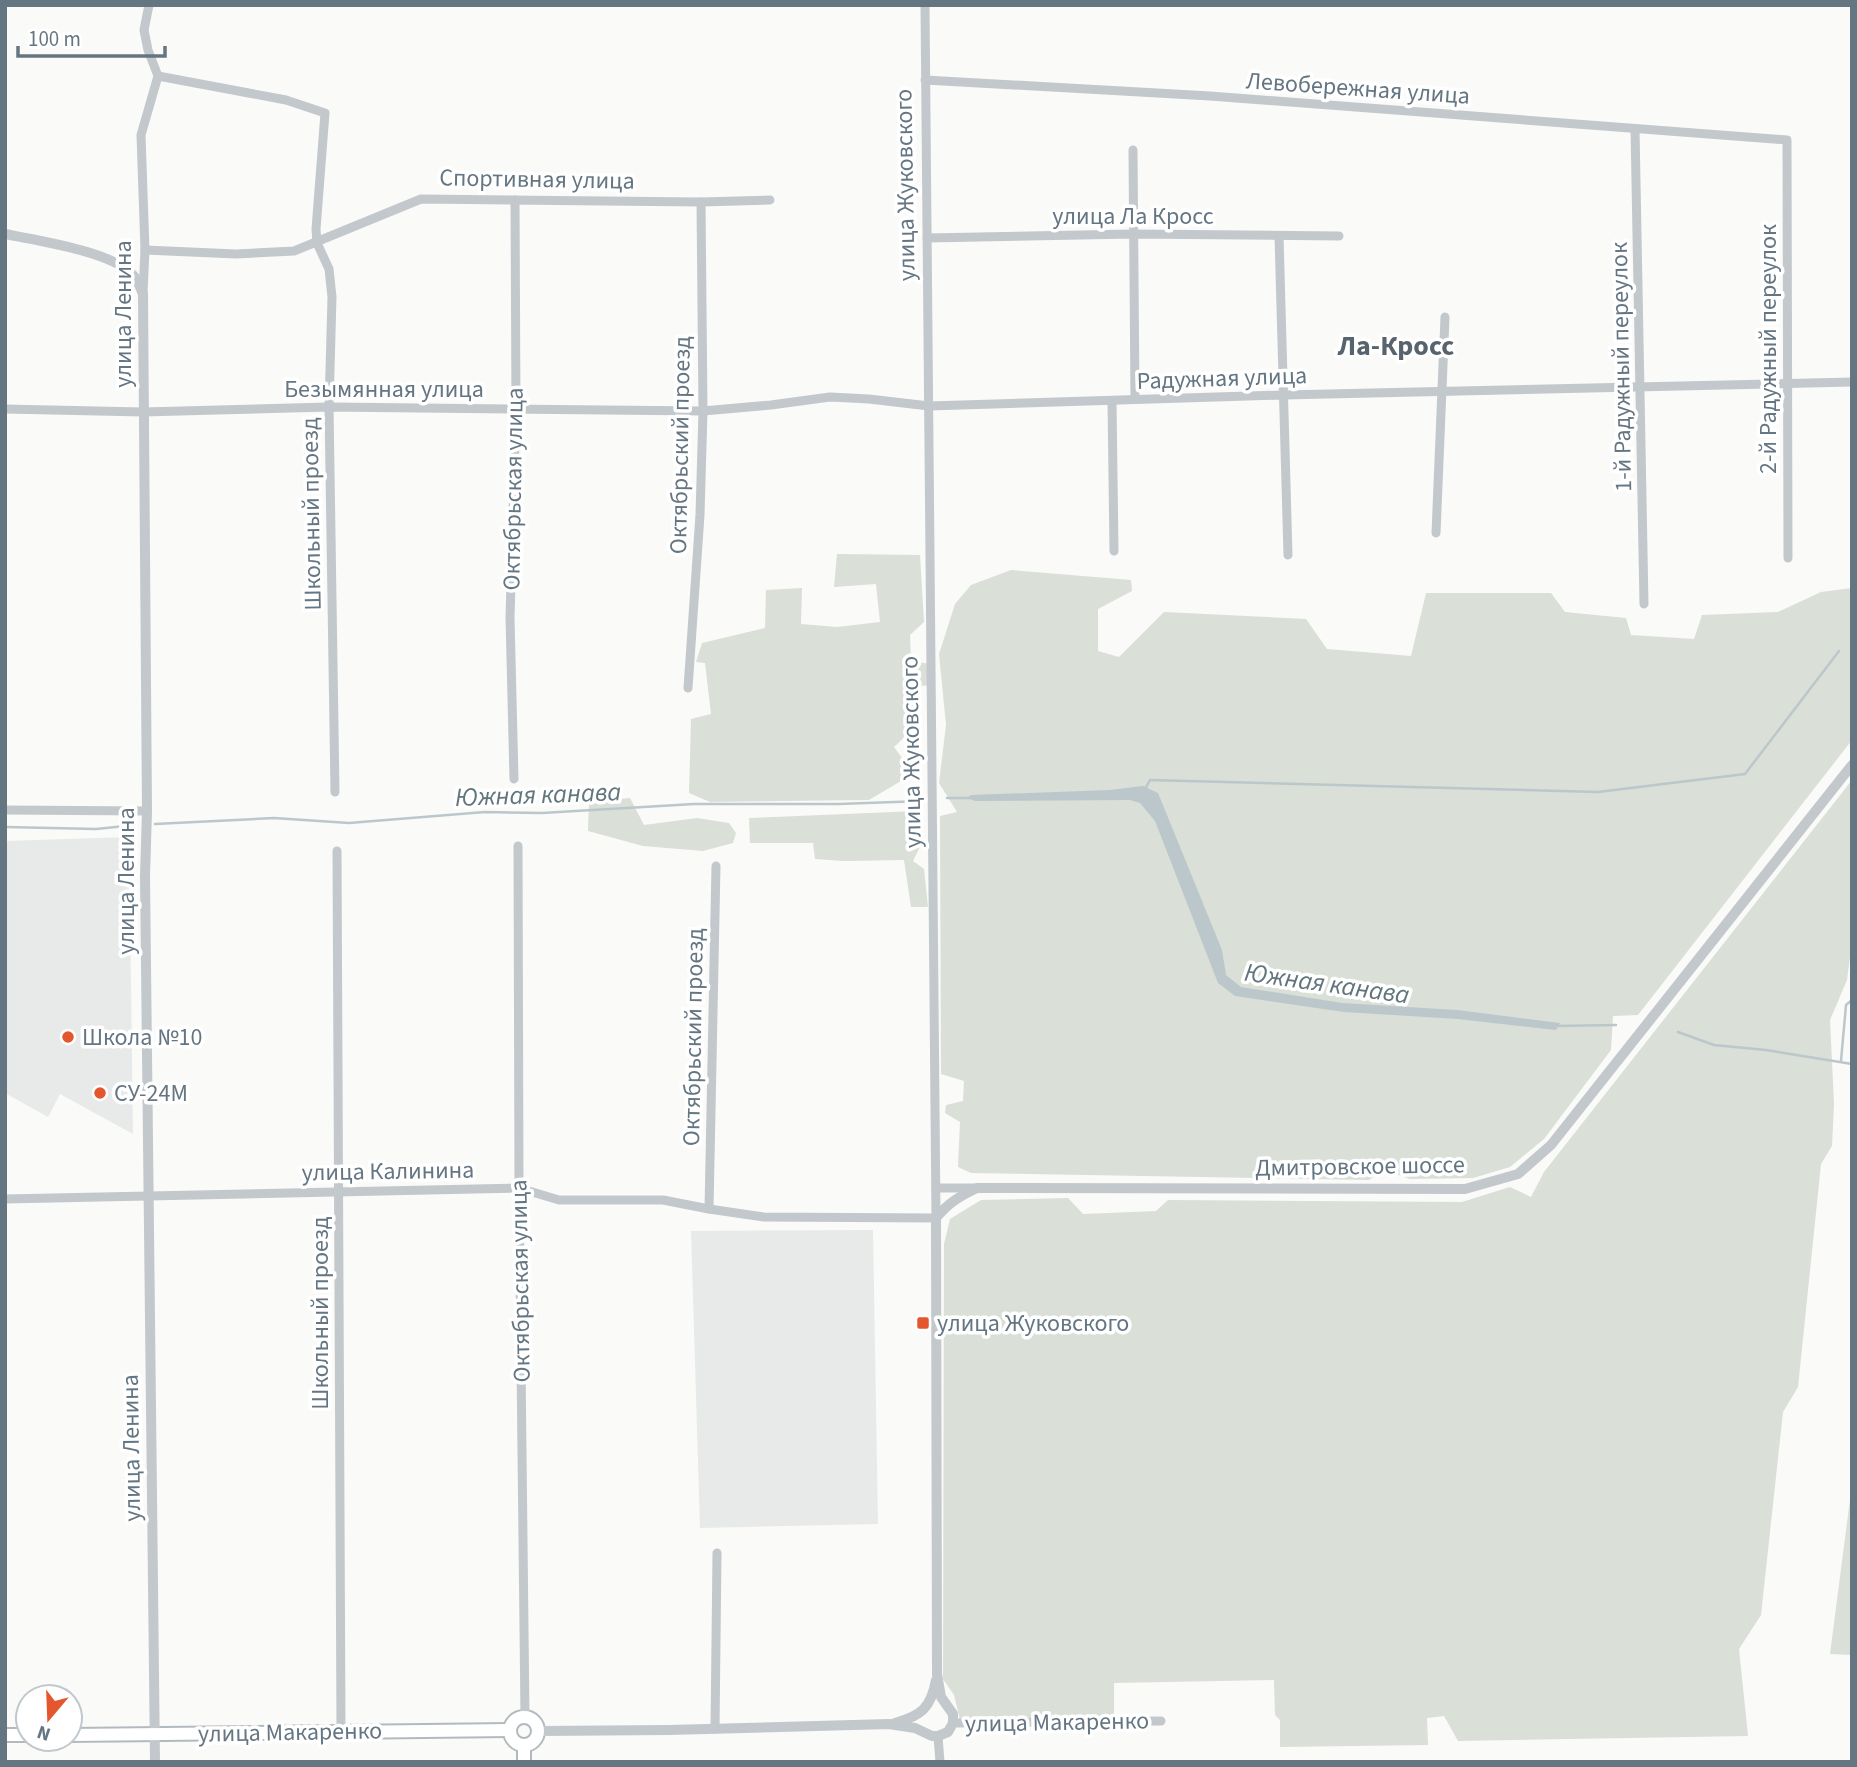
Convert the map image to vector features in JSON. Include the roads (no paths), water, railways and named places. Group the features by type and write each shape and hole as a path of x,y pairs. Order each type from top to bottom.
{"main road":[{"path":"525,1716 535,1721 539,1731 535,1741 524,1745 513,1741 510,1730 515,1720 525,1716"},
{"name":"улица Макаренко","path":"84,1735 510,1730"},
{"path":"524,1745 524,1762"}],"street":[{"path":"149,5 144,30 158,76"},
{"name":"улица Жуковского","path":"925,5 936,1188 937,1674 941,1697 946,1706"},
{"name":"Школьный проезд","path":"158,76 286,100 325,113 317,243 329,269 332,297 329,407 335,792"},
{"name":"улица Ленина","path":"155,1762 145,876 145,250 141,135 158,76"},
{"name":"Левобережная улица","path":"925,80 1213,96 1787,141"},
{"name":"1-й Радужный переулок","path":"1635,129 1644,604"},
{"name":"2-й Радужный переулок","path":"1787,141 1788,558"},
{"path":"1133,150 1135,399"},
{"name":"Спортивная улица","path":"145,250 236,254 294,251 421,199 701,202 770,200"},
{"name":"Октябрьская улица","path":"514,779 510,618 516,409 515,200"},
{"name":"Октябрьский проезд","path":"688,688 699,529 703,411 701,202"},
{"path":"5,234 70,247 120,265 134,276 144,295"},
{"name":"улица Ла Кросс","path":"927,238 1133,234 1339,236"},
{"path":"1279,236 1288,555"},
{"path":"1436,533 1444,393 1445,317"},
{"name":"Радужная улица","path":"929,407 1135,399 1852,382"},
{"name":"Безымянная улица","path":"5,409 143,412 329,407 703,411 830,397 929,407"},
{"path":"1112,401 1114,551"},
{"name":"Дмитровское шоссе","path":"977,1188 1465,1189 1518,1174 1551,1145 1852,765"},
{"path":"5,810 147,811"},
{"name":"Октябрьская улица","path":"518,846 525,1716"},
{"name":"Школьный проезд","path":"337,852 341,1732"},
{"name":"Октябрьский проезд","path":"709,1209 716,866"},
{"name":"улица Калинина","path":"5,1199 519,1188 559,1200 663,1200 764,1217 936,1219"},
{"path":"936,1188 977,1188"},
{"path":"936,1219 951,1201 977,1188"},
{"path":"715,1729 717,1553"},
{"path":"926,1733 922,1727 925,1709 937,1674"},
{"path":"539,1731 889,1724 938,1736 948,1732 953,1723 953,1714 946,1706 937,1703 889,1724"},
{"name":"улица Макаренко","path":"953,1723 1161,1721"},
{"path":"938,1736 940,1762"}],"waterway":[{"path":"1144,791 1150,780 1598,792 1745,774 1839,651"},
{"name":"Южная канава","path":"947,798 970,798"},
{"name":"Южная канава","path":"155,824 274,818 349,823 485,812 542,813 694,804 923,801"},
{"name":"Южная канава","path":"5,827 96,829 135,825"},
{"path":"1841,1061 1846,1005 1852,1000"},
{"name":"Южная канава","path":"1556,1026 1616,1025"},
{"name":"Южная канава","path":"1678,1032 1714,1045 1766,1050 1852,1064"}],"place":[{"name":"Школа №10","path":"68,1037"},
{"name":"СУ-24М","path":"100,1093"},
{"name":"улица Жуковского","path":"923,1323"}],"district":[{"name":"Ла-Кросс","path":"1396,345"}]}
